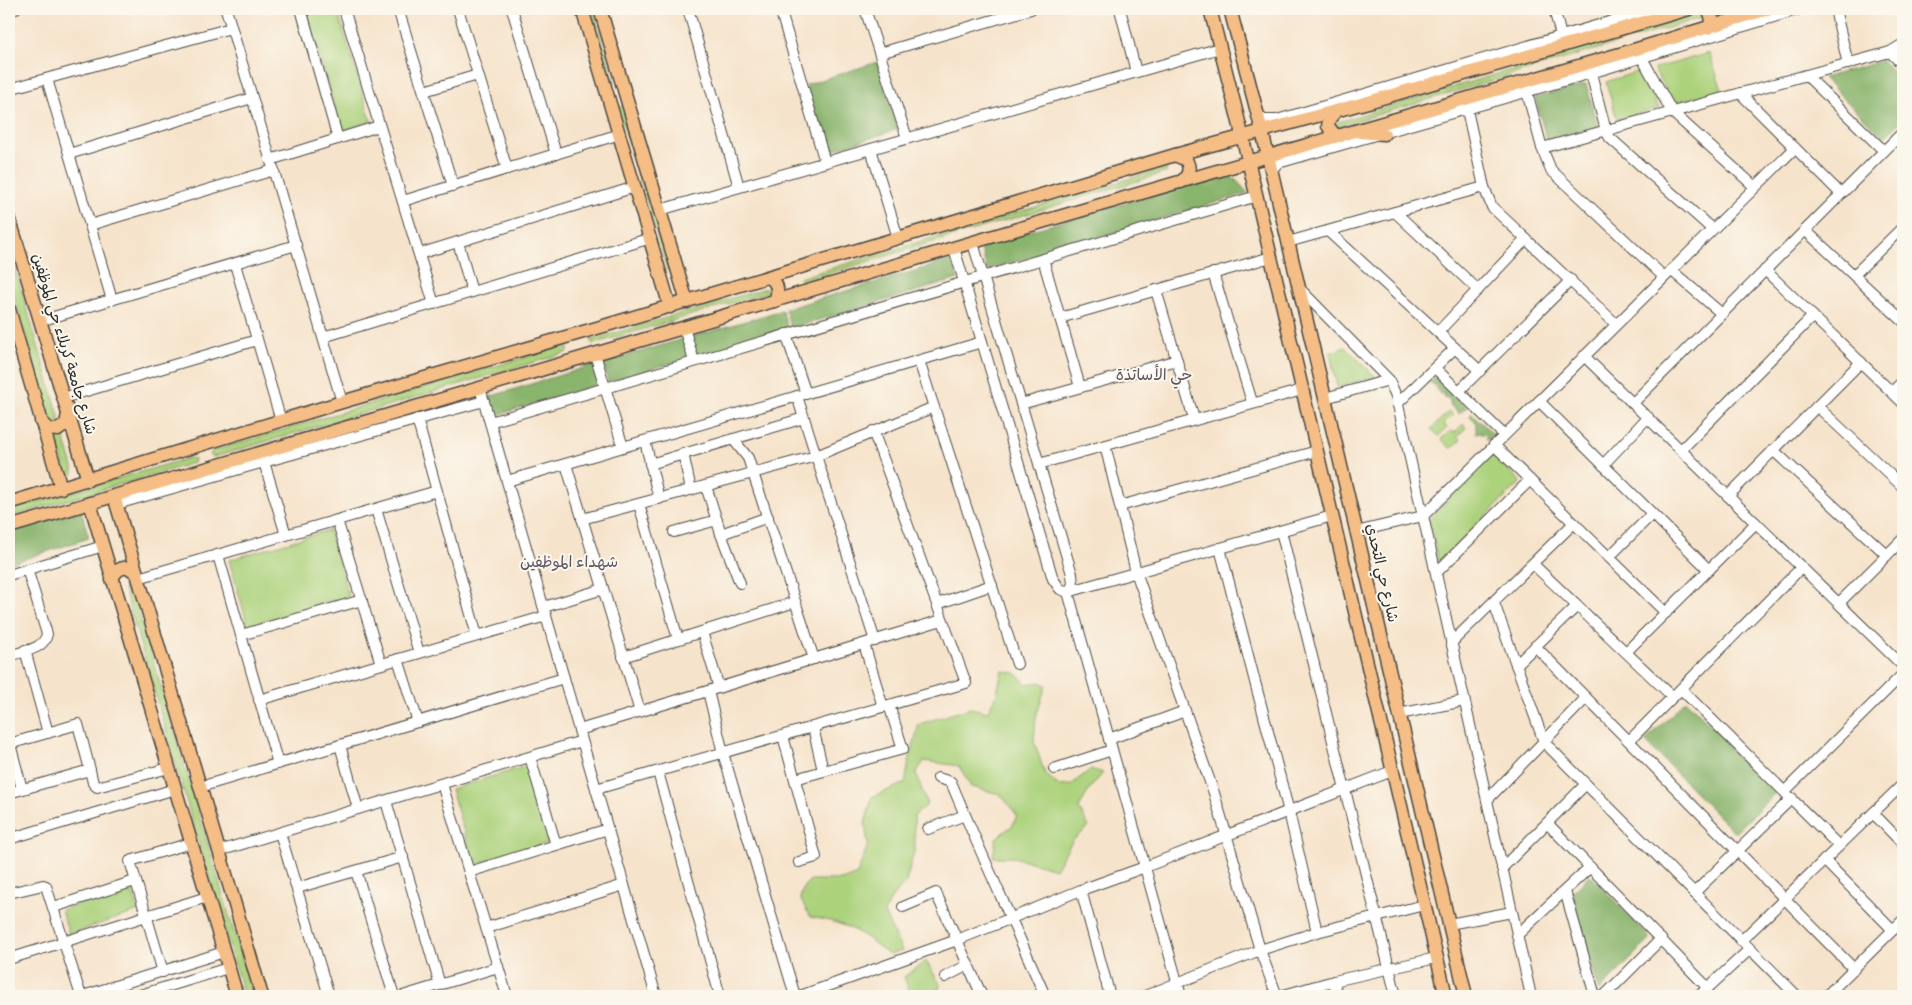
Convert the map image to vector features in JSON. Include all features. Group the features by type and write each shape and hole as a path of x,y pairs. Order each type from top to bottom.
{"main road":[{"path":"582,9 670,307"},
{"path":"600,9 687,302"},
{"path":"9,503 342,402 687,302 1175,155 1336,111 1367,98 1628,21 1689,9"},
{"path":"1708,9 1712,18 1709,28"},
{"path":"9,527 90,503 115,500 195,472 1268,156 1640,53 1709,28 1739,13 1768,9"},
{"path":"1221,10 1220,48 1243,136 1446,996"},
{"name":"شارع حي التحدي","path":"1221,10 1262,131 1466,996"},
{"path":"606,88 617,89 622,83"},
{"path":"612,108 614,104 621,101 628,103"},
{"path":"1336,111 1328,119 1328,126 1331,132 1384,134"},
{"path":"1175,155 1183,157 1188,164 1189,172 1181,182"},
{"path":"1218,171 1230,171 1242,176 1250,183 1257,196"},
{"name":"شارع جامعة كربلاء حي الموظفين","path":"9,217 88,480"},
{"path":"1267,239 1269,231 1273,227 1281,228 1287,238"},
{"path":"660,271 664,275 670,276 675,273 677,268"},
{"path":"788,272 786,284 795,295"},
{"path":"769,277 775,282 777,288 775,301"},
{"path":"9,309 61,488"},
{"path":"585,332 583,343 587,350 594,354"},
{"path":"563,338 573,350 571,361"},
{"path":"42,422 48,429 58,430 66,424 68,414"},
{"path":"210,442 207,450 208,457 216,466"},
{"path":"189,449 197,461 195,472"},
{"path":"1321,470 1328,475 1334,474 1340,469 1340,463"},
{"path":"1328,498 1329,490 1333,486 1342,486 1347,492"},
{"path":"115,500 262,996"},
{"path":"90,503 237,996"},
{"path":"112,580 120,568 131,568 137,575"},
{"path":"1351,595 1359,599 1364,598 1369,594 1370,588"},
{"path":"1359,633 1363,626 1368,624 1373,624 1379,630"}],"street":[{"path":"9,10 15,9"},
{"path":"226,9 342,402"},
{"path":"301,9 338,138"},
{"path":"344,9 434,304"},
{"path":"398,9 453,186"},
{"path":"458,9 506,169"},
{"path":"512,9 556,154"},
{"path":"688,9 739,187"},
{"path":"780,9 824,162"},
{"path":"866,9 907,138"},
{"path":"880,53 1032,9"},
{"path":"1120,9 1136,72"},
{"path":"1554,9 1561,36"},
{"path":"1257,112 1261,119 1273,121 1367,98 1561,36 1628,21 1653,9"},
{"path":"1272,175 1273,168 1278,163 1591,73 1640,53 1800,9"},
{"path":"1835,9 1848,64"},
{"path":"9,89 231,28"},
{"path":"1542,148 1890,52 1903,44"},
{"path":"660,210 1220,48"},
{"path":"1890,52 1903,65"},
{"path":"1640,53 1672,112 1755,187"},
{"path":"1591,73 1606,130 1613,142 1712,229"},
{"path":"424,91 478,75"},
{"path":"1806,76 1884,150"},
{"path":"47,79 112,300"},
{"path":"1527,92 1542,148 1548,164 1555,175 1668,273 1722,314"},
{"path":"1740,93 1841,194"},
{"path":"69,154 252,98"},
{"path":"1467,110 1484,187 1492,207 1616,324"},
{"path":"270,160 380,126"},
{"path":"1633,403 1903,132"},
{"path":"403,201 620,134"},
{"path":"1356,532 1423,516 1795,148"},
{"path":"871,149 898,238"},
{"path":"90,225 274,170"},
{"path":"419,254 635,187"},
{"path":"1287,238 1328,231 1484,187"},
{"path":"490,422 1257,196"},
{"path":"1395,212 1478,290"},
{"path":"1854,275 1903,226"},
{"path":"1805,230 1903,322"},
{"path":"1328,231 1480,371"},
{"path":"1895,235 1903,242"},
{"path":"323,338 651,238"},
{"path":"1438,332 1526,239"},
{"path":"458,242 472,292"},
{"path":"973,242 1072,574 1072,585 1068,592 1181,996"},
{"path":"40,321 296,245"},
{"path":"954,248 1052,579 1060,590 1068,592 1332,516"},
{"path":"1060,318 1271,257"},
{"path":"1043,259 1080,387"},
{"path":"235,264 281,421"},
{"path":"1765,270 1903,403"},
{"path":"1213,273 1252,402"},
{"path":"1459,392 1571,280"},
{"path":"1299,287 1389,380 1397,404 1531,996"},
{"path":"1156,290 1194,419"},
{"path":"1681,450 1813,316"},
{"path":"684,328 694,361"},
{"path":"786,334 802,395 804,418 874,641"},
{"path":"63,398 257,340"},
{"path":"507,481 982,342"},
{"path":"1397,404 1455,348"},
{"path":"594,354 623,447"},
{"path":"1584,356 1903,666"},
{"path":"919,360 1017,664"},
{"path":"1021,404 1177,360"},
{"path":"1728,496 1861,362"},
{"path":"1435,368 1504,435"},
{"path":"1325,398 1389,380"},
{"path":"1892,392 1903,381"},
{"path":"480,388 656,996"},
{"path":"1039,464 1252,402 1302,390"},
{"path":"115,500 264,462 484,400"},
{"path":"1539,401 1708,570"},
{"path":"1817,406 1903,488"},
{"path":"582,519 816,456 934,407"},
{"path":"650,464 804,418"},
{"path":"1603,465 1648,418"},
{"path":"417,419 478,636"},
{"path":"596,789 966,683 873,431"},
{"path":"733,439 748,458 814,659"},
{"path":"645,441 659,499"},
{"path":"1105,445 1136,572 1214,792 1260,950 1278,996 1436,958"},
{"path":"1494,445 1666,612"},
{"path":"1773,450 1887,555"},
{"path":"1120,506 1317,451"},
{"path":"683,453 691,490"},
{"path":"264,462 286,535"},
{"path":"566,464 640,712"},
{"path":"1436,573 1530,480"},
{"path":"706,486 740,583"},
{"path":"137,575 218,555 437,491"},
{"path":"639,504 678,639"},
{"path":"376,509 419,653"},
{"path":"1609,556 1652,514"},
{"path":"722,534 768,517"},
{"path":"338,520 382,664"},
{"path":"674,532 717,520"},
{"path":"1451,643 1574,523"},
{"path":"1626,652 1756,523"},
{"path":"1280,531 1396,996"},
{"path":"1839,603 1903,538"},
{"path":"9,574 103,546"},
{"path":"1220,548 1317,932"},
{"path":"218,555 278,764"},
{"path":"1532,564 1672,697"},
{"path":"1629,741 1802,567"},
{"path":"9,656 40,646 45,641 47,634 27,569"},
{"path":"937,604 992,585"},
{"path":"259,700 478,636 603,588"},
{"path":"241,635 362,600"},
{"path":"623,657 795,602"},
{"path":"1494,603 1544,742 1797,996"},
{"path":"1516,665 1577,606"},
{"path":"579,730 942,620"},
{"path":"702,632 719,688"},
{"path":"795,779 902,749 864,644"},
{"path":"1535,646 1854,969"},
{"path":"25,650 48,732"},
{"path":"398,659 418,722"},
{"path":"1694,893 1737,851 1903,674"},
{"path":"200,787 564,678"},
{"path":"1681,689 1840,846"},
{"path":"708,691 723,753 795,996"},
{"path":"1487,800 1586,698"},
{"path":"1399,714 1464,701"},
{"path":"1109,739 1185,711"},
{"path":"22,789 9,744 78,724 93,783 97,787 169,768"},
{"path":"813,727 823,771"},
{"path":"783,736 816,857 799,862"},
{"path":"219,851 582,741"},
{"path":"340,745 358,809"},
{"path":"1054,768 1112,750"},
{"path":"530,757 556,845"},
{"path":"9,793 90,770"},
{"path":"800,996 957,940 1081,890 1227,836 1392,771"},
{"path":"658,772 720,996"},
{"path":"938,778 952,782 986,866 1012,919 1045,996"},
{"path":"442,784 507,996"},
{"path":"1502,868 1586,784"},
{"path":"1742,940 1903,784"},
{"path":"9,839 175,789"},
{"path":"386,801 440,985"},
{"path":"1873,813 1903,844"},
{"path":"928,829 965,815"},
{"path":"1547,823 1708,988"},
{"path":"469,872 608,829"},
{"path":"280,833 329,996"},
{"path":"162,972 130,861 191,843"},
{"path":"297,888 403,858"},
{"path":"1824,860 1893,930"},
{"path":"1517,935 1590,867"},
{"path":"356,871 394,996"},
{"path":"54,907 135,881"},
{"path":"9,893 43,885 46,886 82,996 104,993 224,952"},
{"path":"486,928 624,885"},
{"path":"1081,890 1110,996"},
{"path":"1565,891 1594,996"},
{"path":"903,907 936,893 982,996"},
{"path":"9,959 207,898"},
{"path":"1145,996 1260,950 1317,932 1424,905"},
{"path":"1449,924 1512,912"},
{"path":"1826,996 1903,920"},
{"path":"1604,996 1661,939"},
{"path":"1699,996 1750,949"},
{"path":"945,977 968,965"},
{"path":"403,996 498,967"},
{"path":"137,996 153,994 228,968"},
{"path":"1334,981 1337,996"}],"green space":[{"path":"305,9 337,9 371,121 342,131"},
{"path":"588,9 593,9 615,83 611,84"},
{"path":"1710,10 1711,15 1333,128 1331,124"},
{"path":"1709,53 1722,90 1673,103 1654,69"},
{"path":"1882,61 1903,81 1903,119 1884,138 1823,78"},
{"path":"877,62 898,129 827,152 806,85"},
{"path":"1639,71 1659,108 1617,119 1606,82"},
{"path":"1586,84 1598,127 1547,141 1535,98"},
{"path":"623,106 672,269 667,270 618,107"},
{"path":"1165,168 1167,172 800,282 799,278"},
{"path":"1224,175 1236,180 1248,193 987,270 980,245"},
{"path":"9,249 59,416 57,424 52,424 51,422 9,279"},
{"path":"952,260 958,279 791,328 785,309"},
{"path":"770,287 772,291 593,344 591,340"},
{"path":"782,310 788,329 695,357 689,338"},
{"path":"686,338 692,357 608,382 603,363"},
{"path":"563,346 568,348 568,352 214,457 210,455 212,451"},
{"path":"1345,347 1376,377 1337,387 1330,353"},
{"path":"593,365 599,384 494,416 489,397"},
{"path":"1435,377 1467,407 1459,414 1450,405 1450,399 1444,397 1444,393 1440,394 1434,384 1429,383"},
{"path":"1449,411 1453,415 1444,424 1447,428 1439,436 1431,429"},
{"path":"1472,413 1494,435 1487,440 1486,434 1476,433 1476,422 1470,416"},
{"path":"1463,424 1466,428 1457,436 1461,440 1451,449 1441,439 1451,430 1454,433"},
{"path":"57,434 63,434 73,467 72,476 66,473 56,438"},
{"path":"1492,455 1521,482 1438,562 1429,519"},
{"path":"189,458 194,459 193,463 9,517 9,510"},
{"path":"81,510 89,538 9,564 9,532"},
{"path":"329,530 349,596 248,626 229,560"},
{"path":"127,573 253,996 244,996 120,575"},
{"path":"1002,671 1016,673 1026,684 1040,682 1046,685 1036,717 1034,741 1045,774 1059,786 1071,785 1091,769 1103,773 1090,788 1079,808 1089,827 1073,840 1055,869 1014,857 993,857 996,838 1013,825 1017,815 1000,794 971,787 959,766 924,761 916,773 927,805 914,816 915,848 906,882 893,896 884,913 902,951 889,955 853,930 834,922 810,917 800,898 804,886 811,880 842,880 857,874 868,845 865,824 872,797 905,783 919,724 971,708 987,712 996,696"},
{"path":"1686,700 1776,792 1735,833 1645,741"},
{"path":"527,766 550,842 474,865 451,789"},
{"path":"1590,875 1651,939 1599,991 1572,892"},
{"path":"131,887 139,911 69,934 61,910"},
{"path":"926,961 940,984 937,996 909,996 910,993 904,977"}],"district":[{"name":"حي الأساتذة","path":"1154,375"},
{"name":"شهداء الموظفين","path":"569,562"}]}
